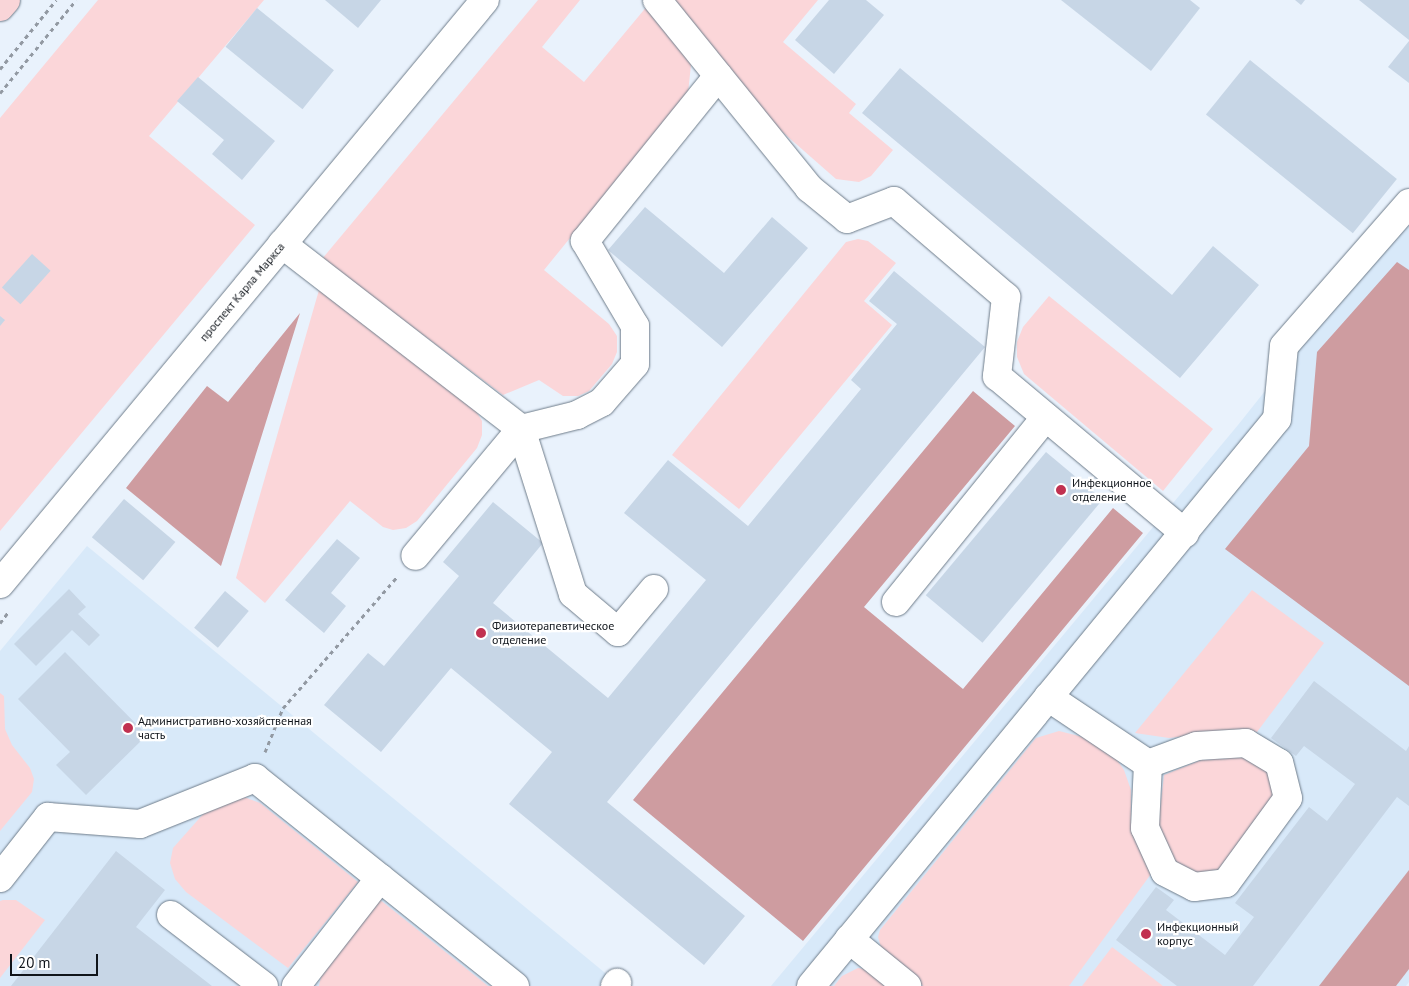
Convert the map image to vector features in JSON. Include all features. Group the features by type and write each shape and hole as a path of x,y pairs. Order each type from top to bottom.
{"main road":[{"path":"0,7 6,0"}],"street":[{"name":"проспект Карла Маркса","path":"0,584 485,0"},
{"path":"657,0 808,188 847,219 894,202 1006,297 997,376 1185,533"},
{"path":"415,556 522,429 577,415 602,402 634,364 635,326 585,241 718,76"},
{"path":"811,986 1277,419 1284,346 1409,202"},
{"path":"282,244 522,429 573,594 618,632 654,589"},
{"path":"896,602 1046,417"},
{"path":"1048,697 1148,764"},
{"path":"1246,743 1279,763 1288,798 1226,883 1194,887 1164,872 1145,828 1148,764 1197,746 1246,743"},
{"path":"0,878 48,817 140,824 255,778 515,986"},
{"path":"296,986 380,878"},
{"path":"171,915 264,986"},
{"path":"849,939 907,986"}],"path":[{"path":"0,69 56,0"},
{"path":"0,93 76,0"},
{"path":"255,778 284,708 415,556"}],"shaded area":[{"path":"98,0 264,0 149,136 255,225 0,531 0,118"},
{"path":"538,0 580,0 542,47 584,82 648,5 689,53 691,65 688,93 544,270 609,324 617,336 617,352 612,364 589,391 578,396 563,396 539,380 503,395 322,259"},
{"path":"675,0 818,0 783,42 856,104 849,113 893,150 871,176 859,182 836,179 779,129"},
{"path":"1409,210 1409,982 1406,986 771,986 1238,425"},
{"path":"858,239 868,241 896,263 864,301 892,325 739,509 672,455 846,242"},
{"path":"1397,262 1409,270 1409,686 1225,549 1309,446 1317,352"},
{"path":"319,290 476,411 482,421 482,435 477,448 417,521 406,528 393,530 383,527 350,501 265,603 236,578"},
{"path":"1049,296 1213,429 1163,491 1024,374 1017,357 1017,342 1023,327"},
{"path":"300,313 221,566 126,488 207,386 228,402"},
{"path":"973,391 1015,426 864,607 963,689 1113,508 1143,533 803,941 633,800"},
{"path":"87,546 621,986 0,986 0,651"},
{"path":"1252,590 1324,643 1257,732 1245,730 1169,738 1135,733"},
{"path":"0,693 4,696 5,729 12,745 30,768 34,779 32,792 0,831"},
{"path":"1059,731 1083,737 1117,760 1124,770 1131,790 1131,828 1151,874 1069,986 923,986 882,951 878,937 880,930 1036,738"},
{"path":"1242,757 1269,771 1274,800 1222,869 1195,874 1174,863 1158,827 1164,775 1201,760"},
{"path":"244,797 260,803 358,882 288,968 186,892 175,879 170,863 173,848 212,804"},
{"path":"1409,870 1409,969 1396,986 1319,986"},
{"path":"379,899 488,986 319,986 322,972"},
{"path":"16,900 45,920 0,978 0,901"},
{"path":"1112,947 1163,986 1082,986"},
{"path":"858,968 866,969 890,986 834,986 842,976"}],"building":[{"path":"325,0 381,0 358,28"},
{"path":"829,0 866,0 884,15 834,74 795,40"},
{"path":"1061,0 1190,0 1200,8 1151,71"},
{"path":"1295,0 1305,0 1301,5"},
{"path":"1359,0 1409,0 1409,40"},
{"path":"257,8 334,70 302,109 226,47"},
{"path":"1409,41 1409,83 1388,67"},
{"path":"1250,60 1397,179 1353,233 1206,114"},
{"path":"900,68 1172,295 1213,246 1259,285 1180,378 862,113"},
{"path":"198,77 275,141 242,180 212,154 224,140 177,101"},
{"path":"645,207 724,273 772,217 808,248 722,347 608,250"},
{"path":"32,254 51,271 20,304 2,287"},
{"path":"894,271 985,347 607,802 745,916 704,965 509,804 552,752 451,668 381,752 324,705 368,653 384,666 459,576 443,562 493,502 543,543 493,603 608,698 706,580 624,513 668,460 748,526 861,389 851,380 897,324 869,301"},
{"path":"0,316 5,320 0,326"},
{"path":"1046,452 1103,500 982,643 926,595"},
{"path":"124,499 175,542 143,580 92,537"},
{"path":"337,539 360,558 331,593 346,606 324,633 285,600"},
{"path":"69,589 86,607 78,614 100,635 89,646 72,630 36,666 14,644"},
{"path":"225,591 249,611 218,648 194,628"},
{"path":"65,652 147,735 86,795 56,765 70,752 18,699"},
{"path":"1314,681 1406,751 1409,746 1409,806 1397,797 1253,986 1177,986 1116,940 1156,887 1174,900 1166,910 1225,955 1254,917 1235,903 1309,807 1327,821 1355,784 1304,746 1296,756 1271,738"},
{"path":"116,851 165,890 136,927 212,986 11,986"}],"place":[{"name":"Инфекционное отделение","path":"1061,490"},
{"name":"Физиотерапевтическое отделение","path":"481,633"},
{"name":"Административно-хозяйственная часть","path":"128,728"},
{"name":"Инфекционный корпус","path":"1146,934"}]}
